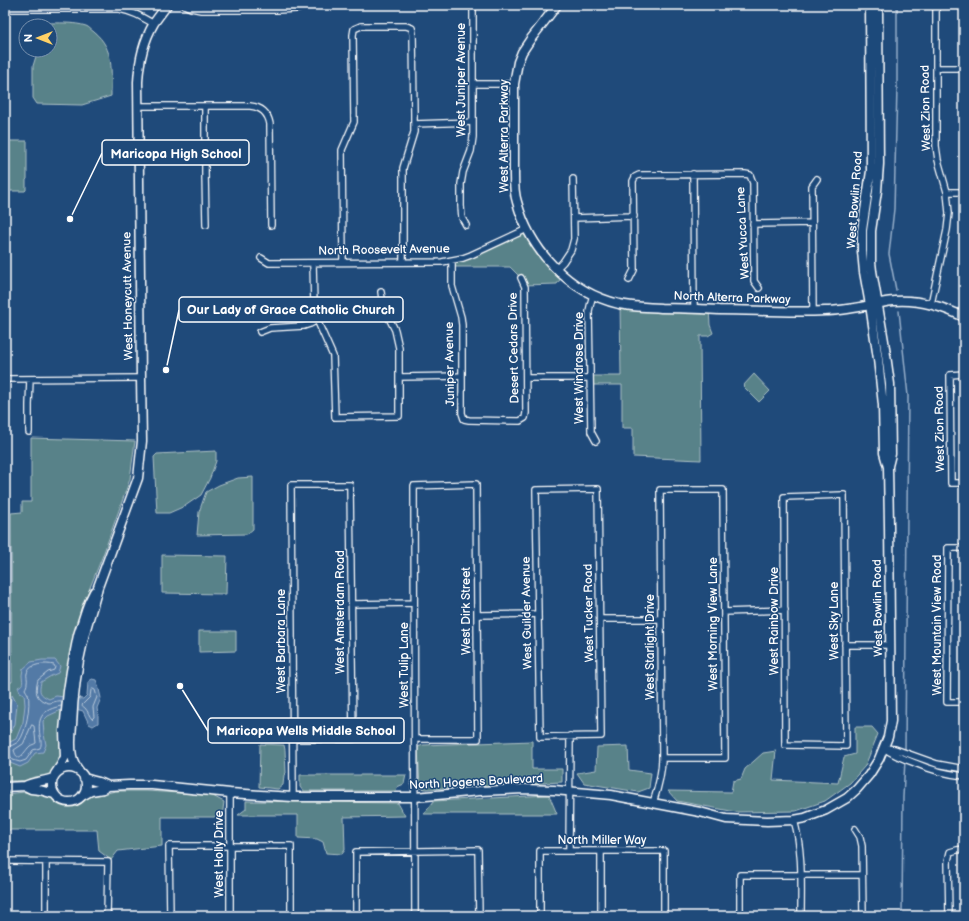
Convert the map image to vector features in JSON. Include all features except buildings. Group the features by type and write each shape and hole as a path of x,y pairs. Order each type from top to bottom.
{"street":[{"name":"West Honeycutt Avenue","path":"82,775 74,765 72,756 69,714 71,692 98,587 138,478 142,441 138,82 141,55 146,41 154,24 167,5"},
{"path":"184,5 201,10 278,10 296,9 314,5"},
{"name":"West Juniper Avenue","path":"466,225 462,218 461,184 463,172 472,151 473,138 473,5"},
{"name":"West Alterra Parkway","path":"527,229 514,190 514,84 518,62 522,52 557,5"},
{"name":"West Bowlin Road","path":"870,5 871,171 862,230 862,244 864,272 884,341 890,384 891,454 888,467 891,721 884,748"},
{"name":"West Bowlin Road","path":"874,304 871,231 877,191 879,164 878,5"},
{"name":"West Zion Road","path":"931,304 948,221 949,203 936,146 936,5"},
{"path":"5,9 36,7 119,9 138,14 154,24"},
{"path":"343,262 342,150 354,122 354,29 361,26 406,26 412,28 413,34 414,132 403,168 402,262"},
{"path":"936,68 964,68"},
{"path":"473,84 514,84"},
{"path":"139,106 250,106 263,110 270,124 271,225"},
{"path":"205,106 206,225"},
{"path":"414,124 473,122"},
{"path":"629,280 634,270 633,181 635,177 639,175 693,174 694,309"},
{"name":"West Yucca Lane","path":"693,174 750,175 753,183 754,281 759,288"},
{"path":"556,269 571,250 574,239 573,179"},
{"path":"813,312 812,186 817,179"},
{"path":"947,192 964,192"},
{"path":"574,218 634,216"},
{"path":"753,224 812,223"},
{"name":"North Alterra Parkway","path":"527,229 534,243 560,273 593,295 619,304 640,307 813,312 892,301 908,301 931,304 964,317"},
{"name":"North Roosevelt Avenue","path":"261,258 270,263 442,262 471,256 527,229"},
{"name":"Juniper Avenue","path":"452,260 452,286 462,325 462,413 464,419 520,421 525,418"},
{"path":"313,263 314,306 317,320 333,356 335,417 398,416 399,348 395,330 383,306 381,292"},
{"name":"Desert Cedars Drive","path":"521,278 525,287 525,418"},
{"name":"West Windrose Drive","path":"593,295 590,302 589,311 591,432 596,441"},
{"path":"260,332 270,328 304,326 317,320"},
{"name":"West Zion Road","path":"964,374 950,375 951,483 964,483"},
{"path":"399,377 462,376"},
{"path":"5,379 141,378"},
{"path":"526,378 590,378"},
{"path":"29,432 28,405 30,379"},
{"name":"West Dirk Street","path":"414,486 476,484 478,739 415,739"},
{"name":"West Barbara Lane","path":"294,797 292,485 350,485"},
{"name":"West Amsterdam Road","path":"293,739 352,739 350,485"},
{"name":"West Tulip Lane","path":"414,486 415,916"},
{"name":"West Tucker Road","path":"536,490 598,490 601,736 570,736"},
{"name":"West Guilder Avenue","path":"536,490 540,737 570,736"},
{"name":"West Morning View Lane","path":"660,490 723,490 724,612 725,758 662,758"},
{"name":"West Starlight Drive","path":"653,803 659,782 662,758 660,490"},
{"name":"West Sky Lane","path":"784,497 844,495 846,746"},
{"name":"West Rainbow Drive","path":"784,497 786,744 846,746"},
{"name":"West Mountain View Road","path":"964,548 948,548 947,702 964,702"},
{"path":"351,604 414,603"},
{"path":"724,612 785,610"},
{"path":"477,615 538,614"},
{"path":"600,619 661,620"},
{"path":"845,645 891,645"},
{"name":"West Honeycutt Avenue","path":"54,776 65,757 64,731 69,714"},
{"path":"569,851 570,736"},
{"path":"884,748 893,755 911,755 937,764 964,769"},
{"name":"North Hogens Boulevard","path":"82,796 91,791 103,789 108,786 152,785 294,797 415,797 480,791 524,789 554,790 611,795 700,812 726,819 767,821 794,820 805,818 826,810 847,798 869,775 884,748"},
{"path":"899,754 910,762 934,771 964,776"},
{"path":"5,787 25,786 54,776 64,769 70,768 82,775 86,788 82,796 73,802 62,801 57,798 52,789 54,776"},
{"name":"North Hogens Boulevard","path":"82,775 90,780 103,783 108,786"},
{"path":"25,786 31,789 54,794"},
{"name":"West Holly Drive","path":"230,792 230,916"},
{"path":"794,820 801,861 801,916"},
{"path":"855,829 861,841 863,916"},
{"path":"170,916 169,846 291,846 291,916"},
{"path":"356,916 356,852 478,850 479,916"},
{"path":"949,916 948,861 950,852 964,850"},
{"name":"North Miller Way","path":"540,916 540,851 664,851 664,916"},
{"path":"601,851 601,916"},
{"path":"5,861 108,862 108,916"},
{"path":"46,862 46,916"},
{"path":"740,916 740,875 862,875"}],"green space":[{"path":"58,23 71,23 86,26 101,39 109,53 111,70 111,96 82,105 37,104 33,98 33,66 36,58 58,58"},
{"path":"5,141 27,141 27,179 25,191 5,191"},
{"path":"527,229 563,275 557,284 524,285 521,278 510,267 452,267 452,261"},
{"path":"620,304 709,309 710,325 713,333 708,336 700,336 701,460 633,457 633,428 622,428 622,385 590,385 590,376 621,376"},
{"path":"754,374 770,391 759,402 743,386"},
{"path":"31,438 135,441 130,479 85,600 72,647 62,753 59,764 54,771 42,778 27,781 5,781 5,682 12,682 11,513 22,512 22,502 31,502"},
{"path":"216,451 216,461 210,478 201,495 185,506 169,513 157,513 154,457 157,454"},
{"path":"253,477 253,529 247,534 197,535 199,512 206,492 219,485 238,478"},
{"path":"162,555 227,556 226,594 162,593"},
{"path":"199,631 236,631 236,651 199,652"},
{"path":"855,727 872,727 878,734 865,766 850,783 825,801 796,811 736,812 677,801 668,791 731,792 733,781 741,779 745,769 763,753 776,751 773,780 838,783 844,757 855,754"},
{"path":"532,741 532,769 562,769 562,782 427,789 420,788 418,747 423,745"},
{"path":"260,744 284,745 286,773 284,775 283,785 278,789 259,787"},
{"path":"628,746 629,770 651,773 649,788 638,792 584,783 577,773 596,770 597,747"},
{"path":"300,775 406,775 404,784 397,787 396,791 303,791 300,787"},
{"path":"115,791 146,791 211,795 224,802 222,817 162,817 162,846 118,851 111,860 99,851 97,830 5,830 5,794 25,792 48,795 64,806 80,802 88,796"},
{"path":"549,795 557,814 424,814 434,801"},
{"path":"246,801 398,803 405,816 344,817 345,850 342,854 326,853 323,842 317,839 298,838 298,815 238,815 246,809"}],"water":[{"path":"55,660 60,666 58,673 41,682 40,692 43,696 49,699 56,696 83,699 87,695 88,682 92,679 96,680 101,698 97,708 98,723 93,726 89,724 83,711 76,709 61,710 48,716 43,721 46,745 43,752 35,753 28,763 20,767 10,763 5,754 6,744 16,739 23,722 25,705 24,694 20,692 18,687 23,681 23,669 31,662"},
{"path":"12,695 17,704 15,724 12,731 7,728 9,720 8,711"}],"waterway":[{"path":"896,290 889,254 894,209 897,87 897,5"},
{"path":"899,311 908,396 905,751"},
{"path":"902,916 903,797 905,760"}],"place":[{"name":"Maricopa High School","path":"70,219"},
{"name":"Our Lady of Grace Catholic Church","path":"166,370"},
{"name":"Maricopa Wells Middle School","path":"180,686"}]}
